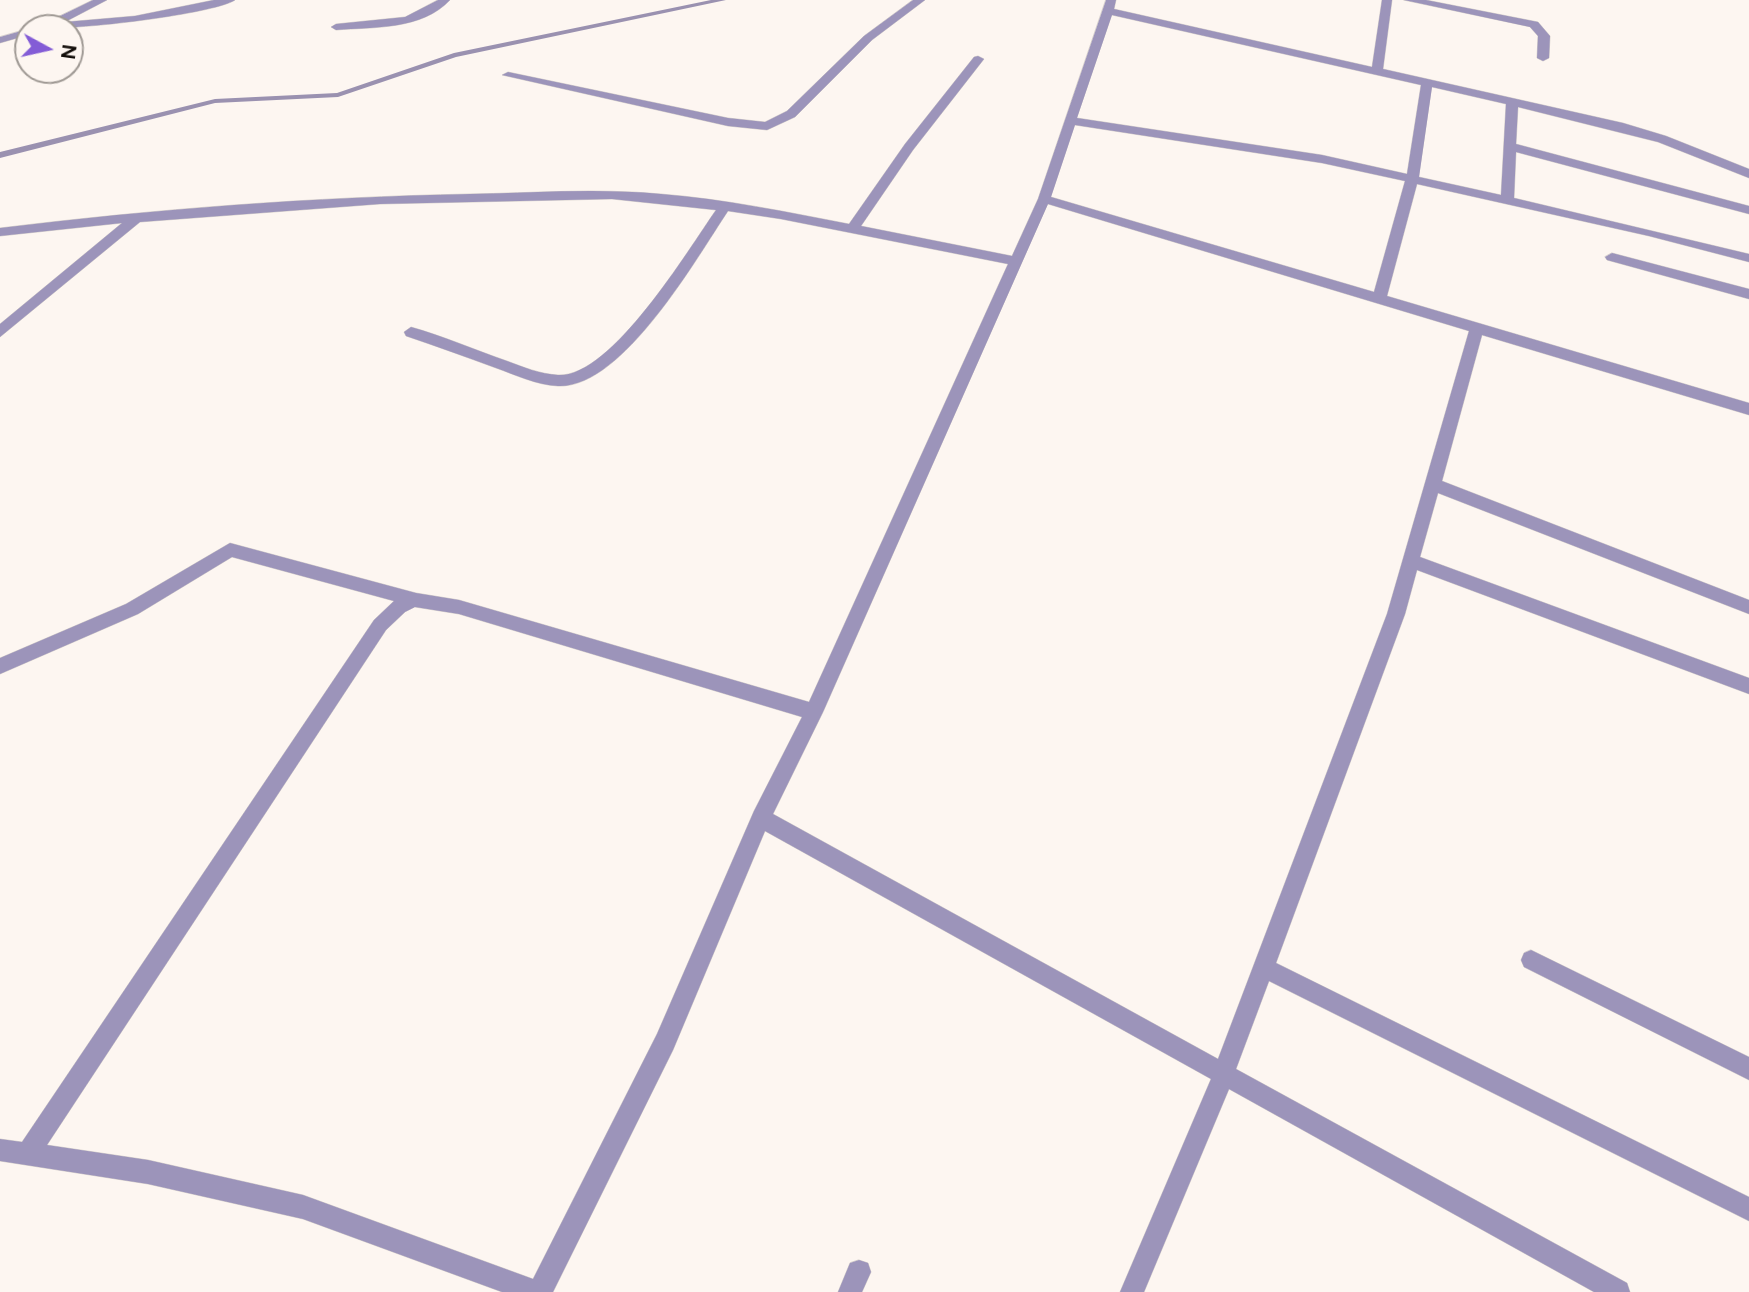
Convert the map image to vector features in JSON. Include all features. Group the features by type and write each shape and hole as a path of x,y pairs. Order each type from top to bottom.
{"street":[{"path":"72,14 102,0"},
{"path":"84,24 135,19 230,0"},
{"path":"336,27 409,20 433,10 445,0"},
{"path":"508,75 729,122 767,126 791,114 868,38 920,0"},
{"path":"1377,71 1387,0"},
{"path":"1409,0 1534,24 1544,36 1544,58"},
{"path":"0,1150 148,1172 303,1207 537,1292 665,1042 761,818 814,712 1044,199 1110,5 1427,83 1638,131 1749,174"},
{"path":"852,229 909,147 978,59"},
{"path":"1379,299 1412,179 1427,83"},
{"path":"1507,201 1512,147 1512,102"},
{"path":"1072,121 1322,159 1649,232 1749,258"},
{"path":"1512,147 1749,210"},
{"path":"0,232 380,200 612,195 724,207 1016,261"},
{"path":"1044,199 1749,409"},
{"path":"411,332 536,377 555,381 581,376 612,355 632,336 724,207"},
{"path":"0,332 137,219"},
{"path":"1612,257 1749,295"},
{"path":"1132,1292 1224,1073 1395,614 1477,328"},
{"path":"1433,484 1749,607"},
{"path":"0,666 132,609 230,550 412,598 459,607 814,712"},
{"path":"1411,561 1749,686"},
{"path":"27,1155 380,625 394,609 412,598"},
{"path":"761,818 1618,1292"},
{"path":"1531,960 1749,1069"},
{"path":"1262,967 1749,1209"}],"waterway":[{"path":"0,155 215,101 338,95 454,55 722,0"}]}
